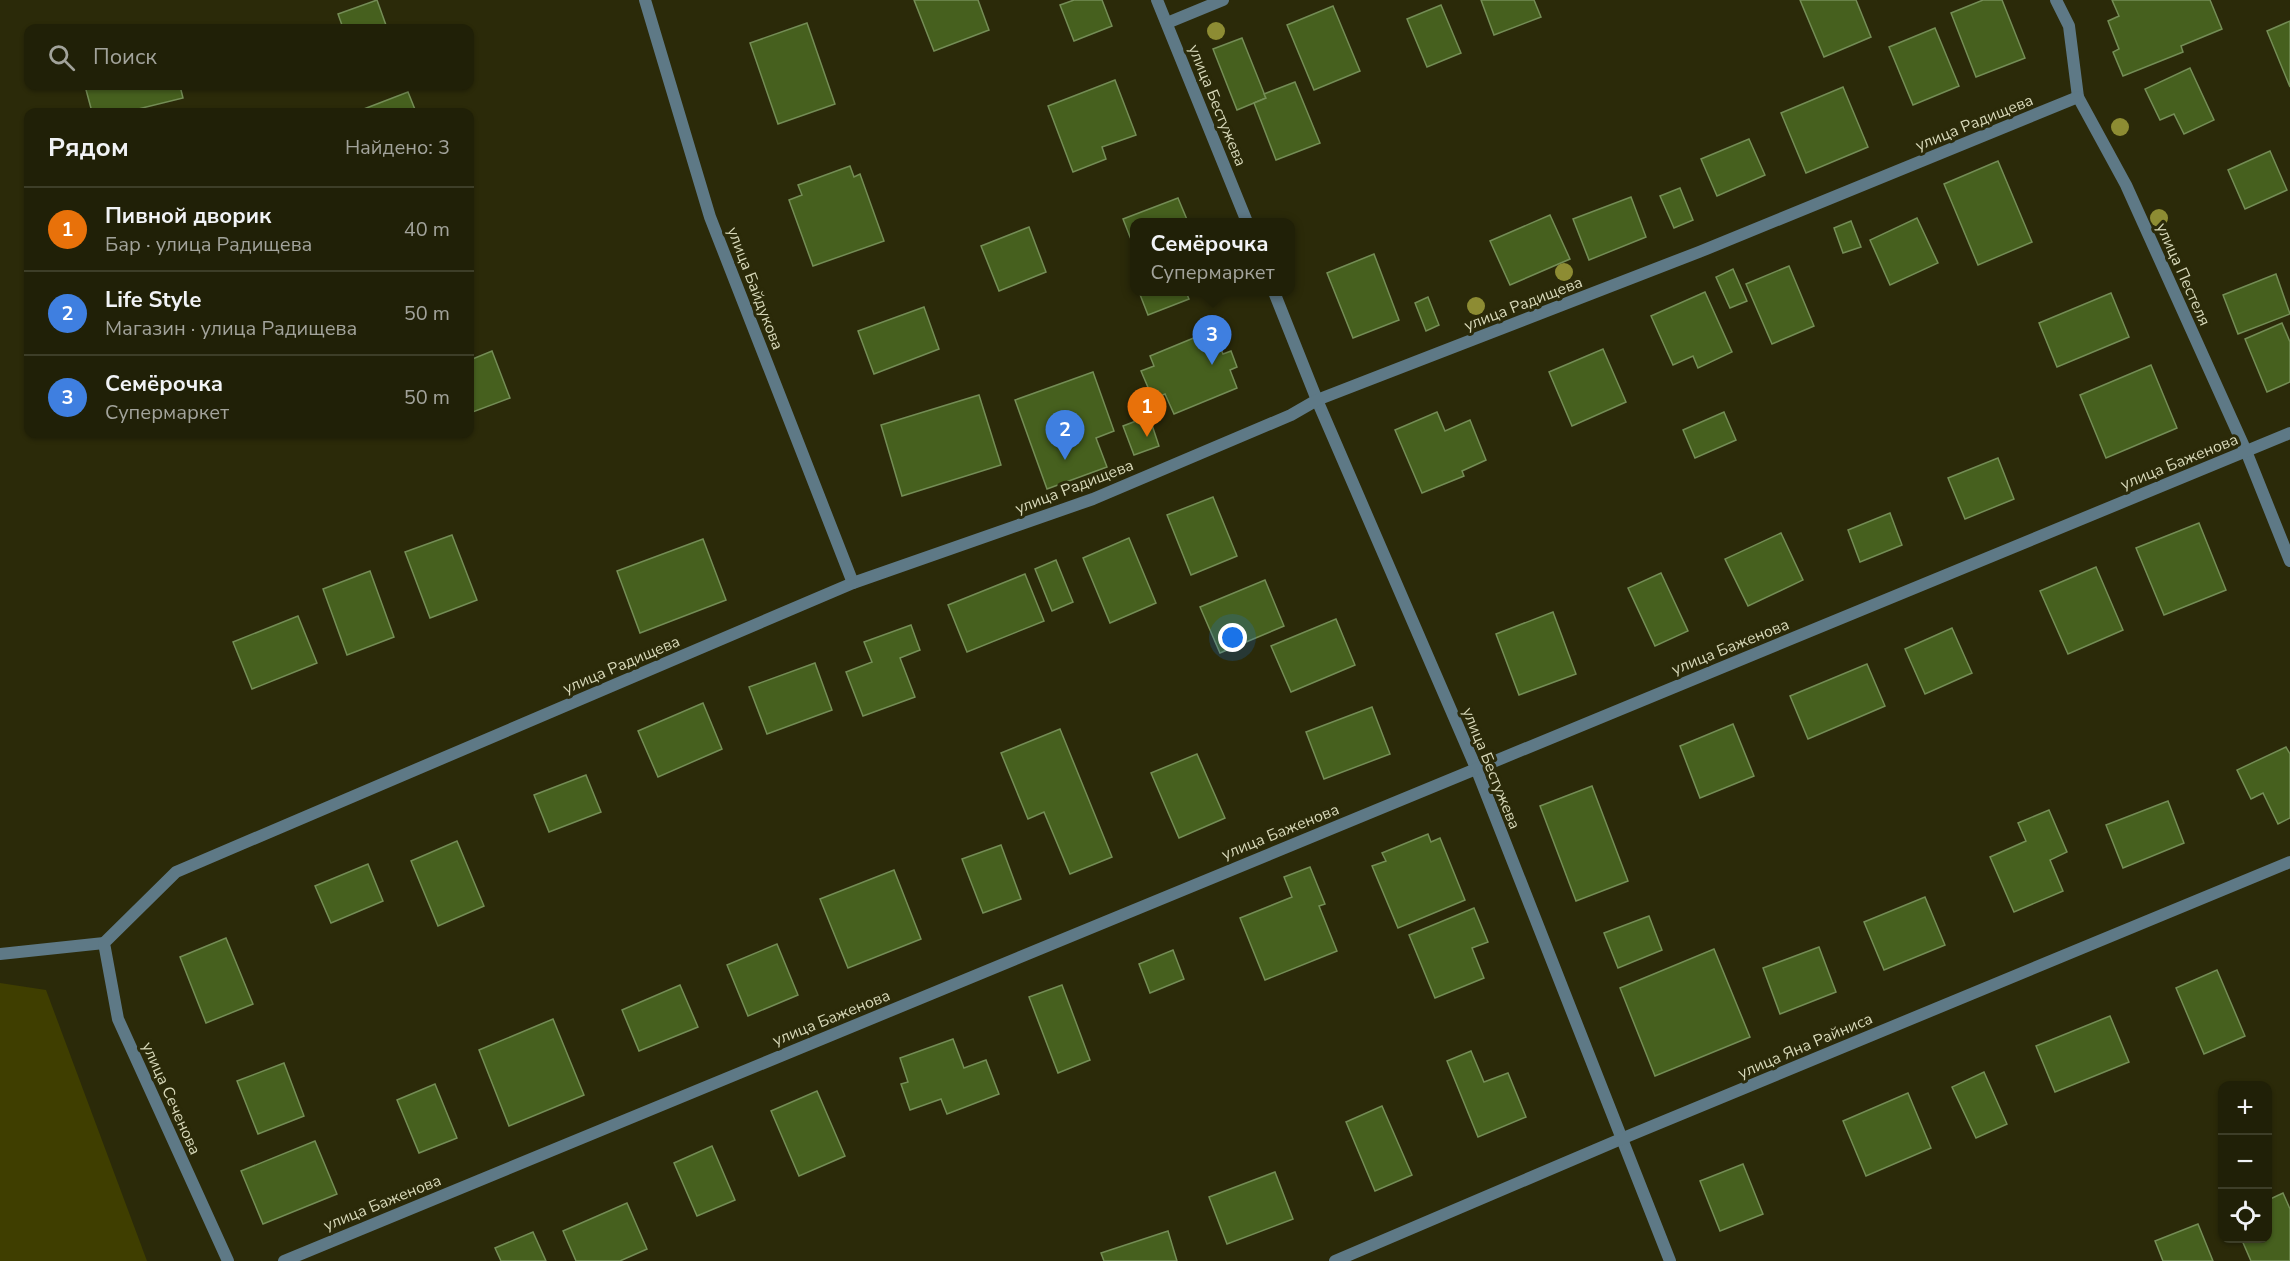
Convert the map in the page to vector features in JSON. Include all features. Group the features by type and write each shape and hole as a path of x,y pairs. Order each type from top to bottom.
{"street":[{"name":"улица Байдукова","path":"645,0 710,217 853,583"},
{"name":"улица Бестужева","path":"1157,0 1245,218"},
{"path":"1167,23 1223,0"},
{"name":"улица Пестеля","path":"2056,0 2068,26 2078,97 2126,185 2246,451 2290,561"},
{"name":"улица Радищева","path":"104,943 176,872 853,583 1093,499 1291,415 1317,400 1699,252 2078,97"},
{"name":"улица Бестужева","path":"1276,296 1317,400 1476,768 1670,1261"},
{"name":"улица Баженова","path":"284,1261 2290,433"},
{"name":"улица Яна Райниса","path":"1335,1261 1621,1139 2290,861"},
{"path":"0,954 104,943"},
{"name":"улица Сеченова","path":"104,943 118,1019 228,1261"}],"shaded area":[{"path":"0,983 46,990 147,1261 0,1261"}],"building":[{"path":"377,0 386,24 342,24 338,14"},
{"path":"914,0 978,0 989,30 934,51"},
{"path":"1074,0 1102,0 1112,26 1074,41 1060,5"},
{"path":"1481,0 1534,0 1541,17 1494,35"},
{"path":"1800,0 1856,0 1871,37 1824,57"},
{"path":"1983,0 2002,0 2025,58 1976,77 1951,13"},
{"path":"2112,0 2210,0 2222,29 2181,46 2183,52 2123,76 2113,52 2119,49 2108,21 2119,16"},
{"path":"1441,5 1461,53 1427,67 1407,19"},
{"path":"1333,6 1360,71 1314,90 1287,25"},
{"path":"2290,21 2290,87 2267,31"},
{"path":"807,23 835,104 778,124 750,43"},
{"path":"1935,28 1959,86 1913,105 1889,47"},
{"path":"1242,38 1266,98 1237,110 1213,49"},
{"path":"2190,68 2214,120 2184,134 2174,114 2160,120 2145,89"},
{"path":"1115,80 1136,135 1102,147 1106,159 1073,172 1048,106"},
{"path":"1295,82 1320,143 1276,160 1254,103 1266,98 1264,94"},
{"path":"1843,87 1868,147 1806,173 1781,113"},
{"path":"86,90 181,90 183,98 142,108 91,108"},
{"path":"408,92 414,108 366,108"},
{"path":"1749,139 1765,175 1717,196 1701,159"},
{"path":"2270,151 2287,190 2245,209 2228,170"},
{"path":"1998,161 2032,242 1978,265 1944,184"},
{"path":"850,166 854,177 860,174 884,241 813,266 789,200 802,195 798,185"},
{"path":"1680,188 1693,220 1674,228 1660,196"},
{"path":"1631,197 1646,237 1589,260 1573,219"},
{"path":"1178,198 1186,218 1130,218 1130,237 1123,219"},
{"path":"1550,215 1570,259 1510,285 1490,241"},
{"path":"1917,218 1938,263 1890,285 1870,240"},
{"path":"1851,221 1861,247 1843,253 1834,228"},
{"path":"1029,227 1046,272 999,291 981,246"},
{"path":"1374,254 1399,320 1353,338 1327,273"},
{"path":"1789,266 1814,326 1772,344 1746,284"},
{"path":"1733,269 1747,301 1730,308 1716,277"},
{"path":"2276,274 2290,314 2238,334 2223,295"},
{"path":"1705,292 1732,352 1698,368 1693,356 1673,365 1651,316"},
{"path":"2111,293 2129,337 2057,367 2039,323"},
{"path":"1141,296 1188,296 1189,299 1148,315"},
{"path":"1428,297 1439,325 1426,331 1415,303"},
{"path":"924,307 939,349 874,374 858,331"},
{"path":"2282,323 2290,342 2290,382 2267,392 2245,339"},
{"path":"1213,330 1223,354 1231,351 1237,367 1230,370 1237,388 1174,414 1165,394 1153,399 1141,371 1154,366 1150,356"},
{"path":"1603,349 1626,402 1572,426 1549,372"},
{"path":"492,351 510,398 474,412 474,358"},
{"path":"2151,365 2177,428 2106,458 2080,395"},
{"path":"1093,372 1114,431 1096,438 1107,467 1047,489 1015,400"},
{"path":"979,395 1001,465 902,496 881,425"},
{"path":"1437,412 1445,431 1470,420 1486,460 1462,471 1464,476 1422,493 1395,430"},
{"path":"1724,412 1736,440 1695,458 1683,430"},
{"path":"1149,416 1159,446 1134,455 1123,426"},
{"path":"1998,458 2014,499 1965,519 1948,478"},
{"path":"1213,497 1237,556 1191,575 1167,515"},
{"path":"1890,513 1902,545 1860,562 1848,530"},
{"path":"2199,523 2226,590 2164,615 2136,548"},
{"path":"1781,533 1803,580 1748,606 1725,559"},
{"path":"452,535 477,600 430,618 405,552"},
{"path":"1129,538 1156,603 1110,623 1083,558"},
{"path":"703,539 726,600 640,633 617,571"},
{"path":"1056,560 1073,602 1052,611 1035,569"},
{"path":"2096,567 2123,630 2068,654 2040,591"},
{"path":"370,571 394,637 347,655 323,589"},
{"path":"1661,573 1688,631 1655,646 1628,588"},
{"path":"1025,574 1044,621 967,652 948,605"},
{"path":"1265,580 1284,626 1220,653 1200,607"},
{"path":"1553,612 1576,674 1519,695 1496,634"},
{"path":"298,616 317,663 252,689 233,642"},
{"path":"1336,619 1355,665 1291,692 1271,646"},
{"path":"911,625 920,650 900,658 915,697 863,716 846,672 872,662 864,642"},
{"path":"1952,628 1972,673 1925,694 1905,649"},
{"path":"815,663 832,710 767,734 749,687"},
{"path":"1867,664 1885,706 1808,739 1790,696"},
{"path":"703,703 722,749 658,777 638,731"},
{"path":"1372,707 1390,754 1324,779 1306,732"},
{"path":"1733,724 1754,776 1700,798 1680,746"},
{"path":"1060,729 1112,857 1070,874 1044,812 1028,819 1001,753"},
{"path":"2286,747 2290,754 2290,818 2278,824 2263,793 2251,799 2237,770"},
{"path":"1197,754 1225,818 1179,838 1151,773"},
{"path":"586,775 601,812 549,832 534,795"},
{"path":"1592,786 1628,881 1576,901 1540,806"},
{"path":"2168,801 2184,843 2123,868 2106,825"},
{"path":"2049,810 2067,852 2050,860 2063,891 2014,912 1990,857 2026,841 2018,823"},
{"path":"1428,834 1431,842 1440,838 1465,900 1398,928 1372,866 1386,861 1382,853"},
{"path":"457,841 484,906 438,926 411,861"},
{"path":"1001,845 1021,899 983,913 962,859"},
{"path":"368,864 383,901 331,923 315,886"},
{"path":"1310,867 1325,904 1319,906 1337,951 1265,980 1240,918 1292,897 1284,877"},
{"path":"894,870 921,939 848,968 820,899"},
{"path":"1925,897 1945,945 1884,970 1864,922"},
{"path":"1474,908 1488,942 1472,948 1484,978 1435,998 1409,935"},
{"path":"1649,916 1662,950 1618,968 1604,933"},
{"path":"226,938 253,1004 206,1023 180,957"},
{"path":"777,944 798,995 748,1016 727,965"},
{"path":"1819,947 1836,992 1780,1014 1763,968"},
{"path":"1714,949 1750,1037 1655,1076 1620,988"},
{"path":"1173,950 1184,979 1150,993 1139,964"},
{"path":"2217,970 2245,1036 2204,1054 2176,988"},
{"path":"680,985 698,1027 639,1051 622,1010"},
{"path":"1062,985 1090,1060 1058,1073 1029,997"},
{"path":"2110,1016 2129,1062 2055,1092 2036,1046"},
{"path":"553,1019 584,1095 509,1126 479,1050"},
{"path":"953,1039 964,1068 986,1060 999,1094 947,1114 941,1099 910,1110 901,1084 908,1082 900,1058"},
{"path":"1471,1051 1484,1082 1508,1073 1526,1117 1478,1137 1447,1061"},
{"path":"284,1063 304,1116 258,1134 237,1081"},
{"path":"1984,1072 2007,1124 1976,1138 1952,1087"},
{"path":"435,1084 457,1138 419,1153 397,1100"},
{"path":"817,1091 845,1156 799,1176 771,1111"},
{"path":"1908,1093 1931,1148 1866,1176 1843,1121"},
{"path":"1382,1106 1412,1175 1375,1191 1346,1122"},
{"path":"315,1141 337,1194 263,1224 241,1171"},
{"path":"712,1146 735,1200 697,1216 674,1163"},
{"path":"1743,1164 1763,1214 1720,1231 1700,1181"},
{"path":"1275,1172 1293,1219 1227,1244 1209,1197"},
{"path":"2283,1193 2290,1209 2290,1261 2251,1261 2243,1243 2272,1243 2272,1198"},
{"path":"627,1203 647,1249 620,1261 576,1261 563,1231"},
{"path":"2198,1224 2213,1261 2163,1261 2155,1241"},
{"path":"1168,1231 1177,1261 1104,1261 1101,1253"},
{"path":"533,1232 546,1261 501,1261 495,1248"}],"place":[{"name":"Семёрочка","path":"1212,365"},
{"name":"Пивной дворик","path":"1147,437"},
{"name":"Life Style","path":"1065,460"}]}
